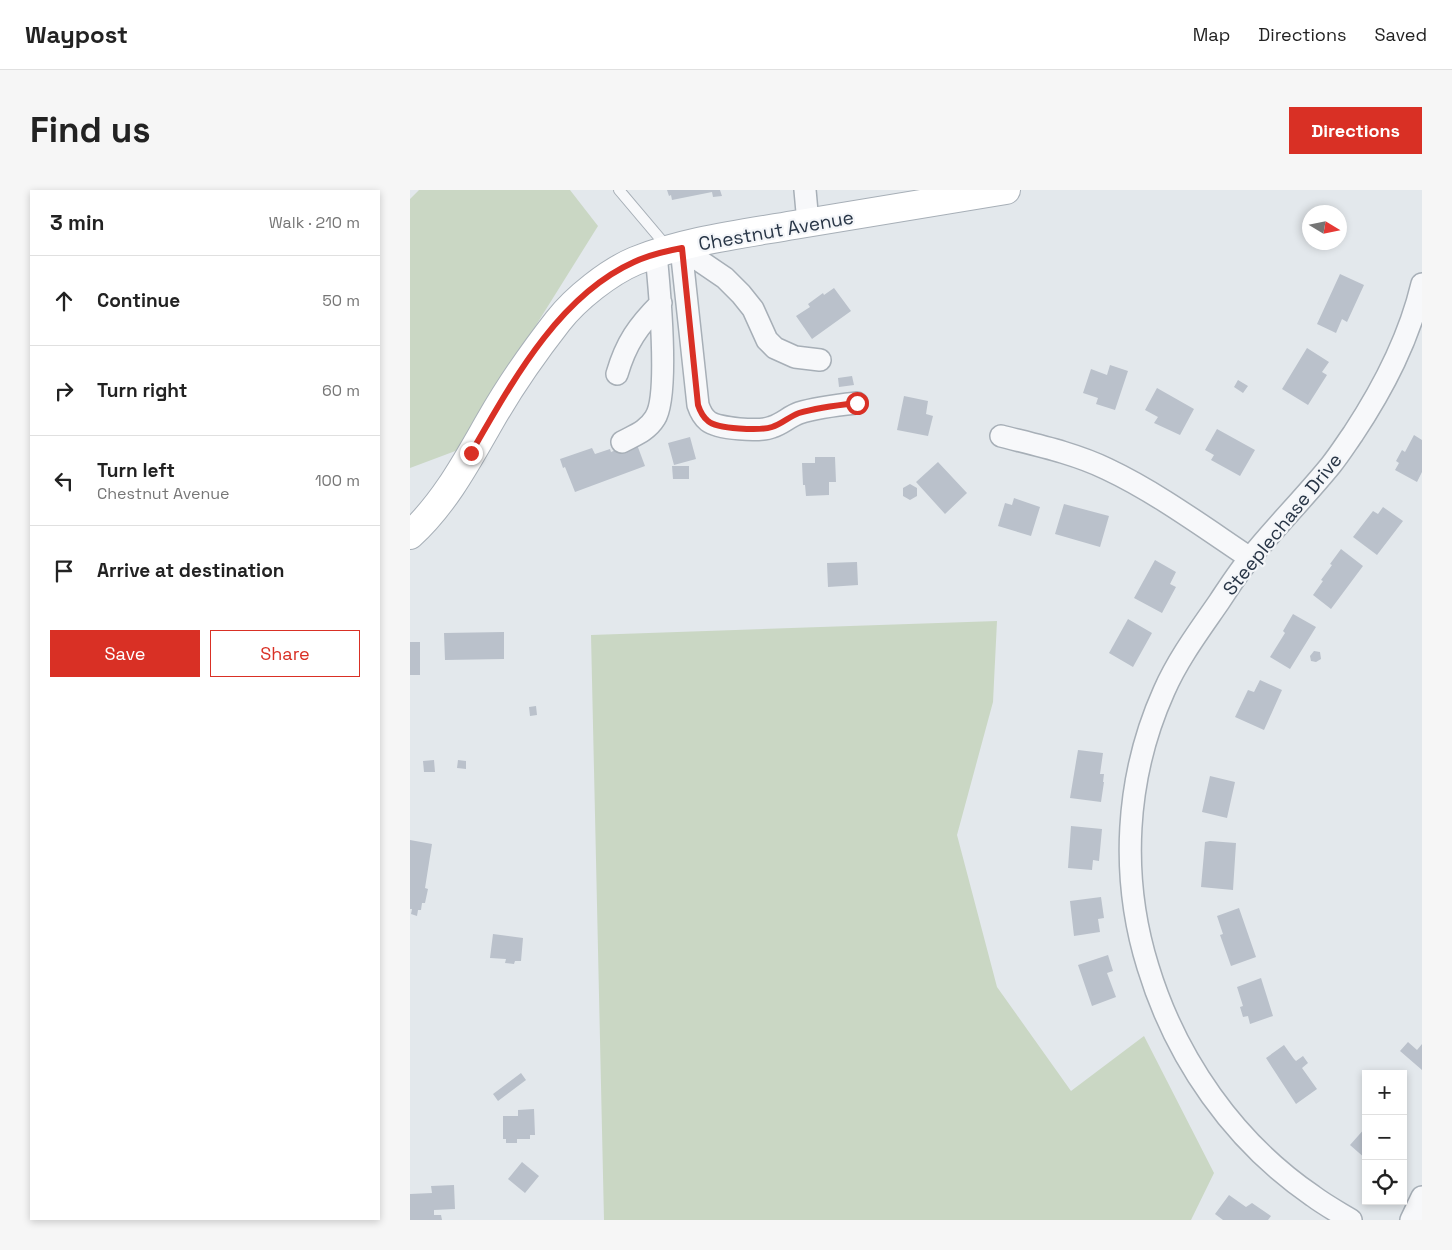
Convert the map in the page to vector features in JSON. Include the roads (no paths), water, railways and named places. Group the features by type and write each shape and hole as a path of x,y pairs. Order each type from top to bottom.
{"street":[{"path":"805,190 808,223"},
{"name":"Chestnut Avenue","path":"410,535 432,513 452,485 516,379 560,318 584,295 609,276 634,262 722,237 1006,190"},
{"path":"622,442 646,429 657,416 660,405 662,390 661,303 669,251"},
{"path":"669,251 725,278 753,309 766,340 775,348 795,357 820,360"},
{"path":"669,251 698,405 709,423 732,428 756,430 772,428 797,413 857,403"},
{"name":"Steeplechase Drive","path":"1350,1220 1311,1195 1264,1156 1232,1123 1201,1081 1173,1033 1156,993 1142,949 1133,905 1130,860 1131,816 1139,769 1151,724 1183,654 1250,558 1333,463 1364,417 1385,384 1398,356 1412,319 1422,284"},
{"path":"617,374 627,347 640,324 661,303"},
{"path":"1001,436 1050,449 1106,469 1177,510 1250,558"},
{"path":"1411,1220 1422,1197"}],"lane":[{"path":"619,190 669,251"}]}
